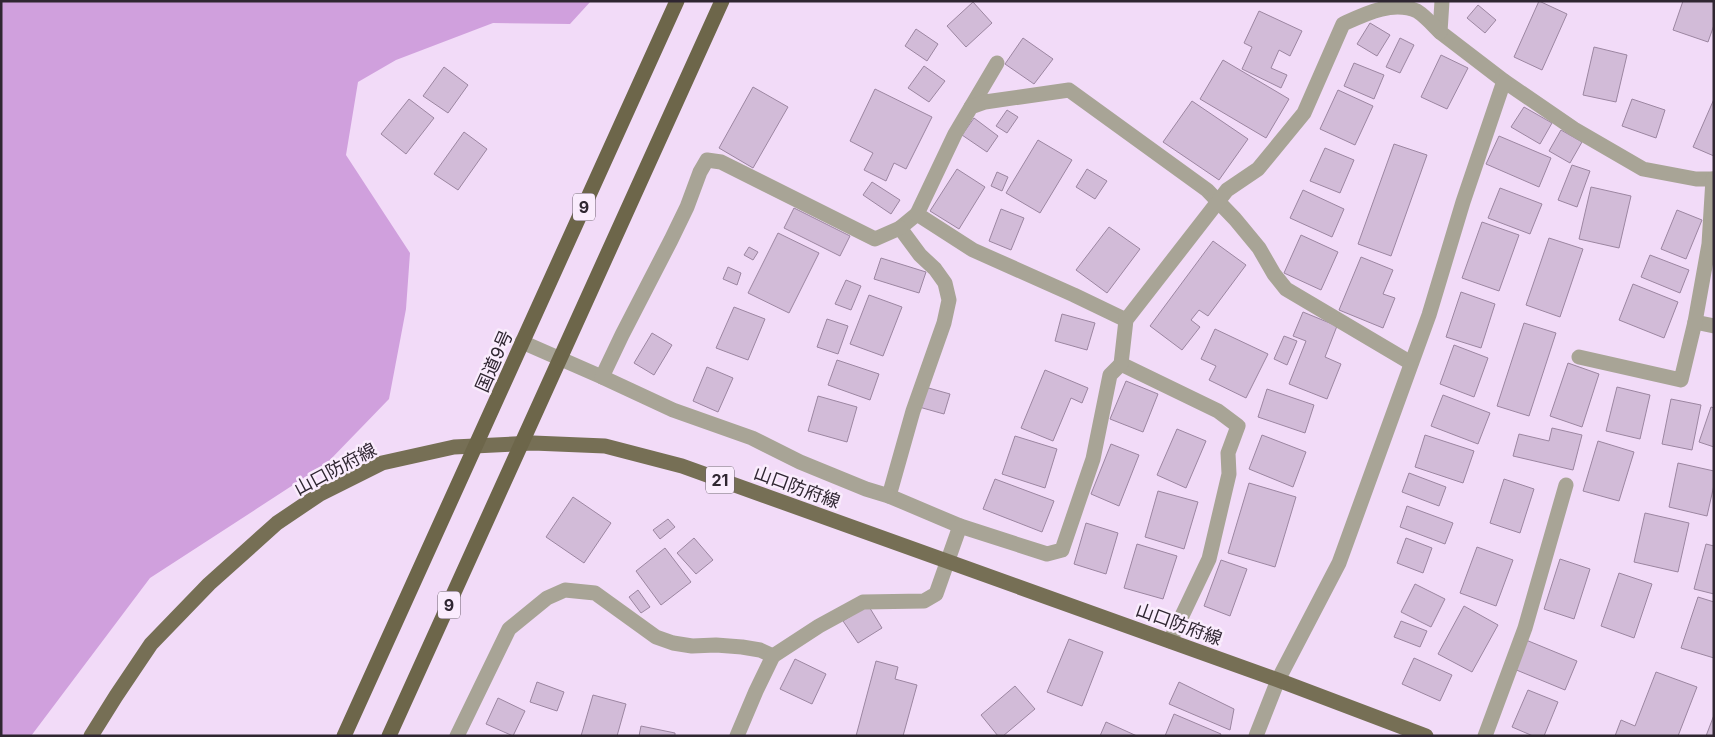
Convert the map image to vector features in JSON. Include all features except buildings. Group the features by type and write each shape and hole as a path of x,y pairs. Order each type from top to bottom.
{"highway":[{"name":"国道9号","path":"344,736 677,1"},
{"name":"9","path":"390,736 722,1"}],"main road":[{"name":"山口防府線","path":"91,736 152,644 209,584 277,523 320,494 382,463 454,446 533,443 605,446 682,466 1278,680 1426,736"}],"street":[{"path":"1440,32 1442,1"},
{"path":"522,342 673,410 752,438 800,462 960,526 1047,554 1062,550 1093,459 1110,375 1120,364 1126,320 1227,190 1258,169 1304,113 1343,24 1369,12 1394,4 1417,11 1440,32 1504,81 1574,129 1643,169 1696,179 1713,179 1709,244 1695,322 1681,380 1579,357"},
{"path":"602,378 687,207 700,172 707,160 721,162 875,239 900,228 917,214 955,134 997,63"},
{"path":"1256,736 1278,680 1339,563 1429,316 1462,202 1504,81"},
{"path":"971,106 985,102 1069,90 1207,190 1259,248 1274,274 1286,289 1411,364"},
{"path":"917,214 972,250 1126,320"},
{"path":"889,496 916,403 944,323 949,300 945,282 900,228"},
{"path":"1695,322 1714,326"},
{"path":"1120,364 1218,411 1238,426 1228,453 1230,474 1209,559 1170,641"},
{"path":"1485,736 1525,628 1566,485"},
{"path":"737,736 773,656 818,626 863,602 924,601 936,594 960,526"},
{"path":"457,736 509,629 547,598 565,590 595,594 656,637 673,644 742,647 760,650 773,656"}],"shaded area":[{"path":"1,1 591,1 570,24 493,23 396,60 358,82 346,155 410,253 406,309 389,399 327,463 150,578 31,736 1,736"}]}
